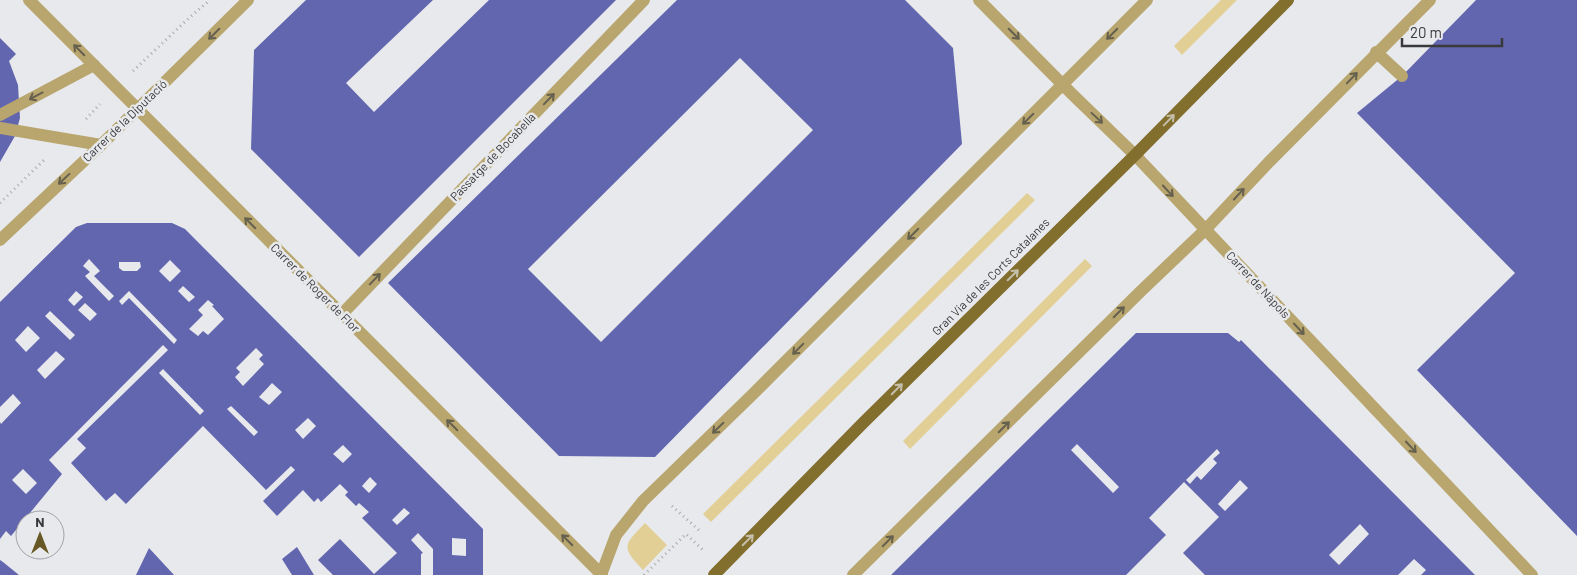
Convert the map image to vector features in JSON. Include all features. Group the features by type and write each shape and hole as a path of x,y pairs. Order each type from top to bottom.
{"main road":[{"name":"Gran Via de les Corts Catalanes","path":"714,575 862,424 1135,155 1288,0"}],"street":[{"name":"Carrer de Roger de Flor","path":"29,0 601,575"},
{"name":"Carrer de la Diputació","path":"0,240 101,145 248,0"},
{"name":"Passatge de Bocabella","path":"342,314 644,0"},
{"name":"Carrer de Nàpols","path":"980,0 1135,155 1532,575"},
{"path":"601,575 616,535 643,501 760,387 1147,0"},
{"path":"853,575 1205,230 1376,52 1430,0"},
{"path":"1376,52 1402,76"},
{"path":"0,115 94,65"},
{"path":"0,128 101,145"}],"path":[{"path":"667,502 702,532"},
{"path":"644,575 686,534 693,541"}],"shaded area":[{"path":"1221,0 1237,0 1182,55 1174,46"},
{"path":"1027,193 1035,200 711,522 703,514"},
{"path":"1085,259 1092,266 910,449 903,441"},
{"path":"645,523 667,545 643,570 631,556 628,546 632,537"}],"building":[{"path":"306,0 433,0 346,83 374,112 489,0 616,0 359,257 251,149 254,50"},
{"path":"677,0 905,0 953,48 962,144 655,457 559,456 388,283","holes":["740,58 813,130 601,342 528,269"]},
{"path":"1476,0 1577,0 1577,536 1417,370 1515,273 1357,113 1402,76"},
{"path":"0,38 16,54 9,61 18,85 20,118 15,136 0,162"},
{"path":"87,223 172,223 185,229 483,529 483,575 433,575 433,549 418,533 411,540 423,553 421,554 421,575 333,575 318,560 340,539 374,574 397,553 362,518 369,512 359,503 356,506 345,495 348,492 340,484 321,502 318,498 314,502 303,490 277,516 263,501 295,470 291,466 266,490 203,426 126,504 115,493 106,501 71,463 86,448 77,439 168,350 163,345 49,460 62,474 32,510 15,510 15,531 11,536 6,531 0,539 0,422 1,424 21,403 13,394 0,407 0,302 76,227","holes":["89,259 100,271 94,276 114,296 109,301 85,276 90,272 83,266","170,260 181,271 170,282 159,271","119,262 140,262 141,267 137,271 123,271 119,268","183,286 195,297 189,302 178,291","76,291 83,297 74,306 68,300","129,291 177,340 174,344 129,298 122,305 119,301","208,300 224,319 208,335 203,331 198,336 189,329 203,315 198,310","85,303 97,314 90,321 78,310","50,311 75,335 70,340 45,316","28,326 40,338 26,352 15,340","256,348 263,355 259,359 264,364 243,386 235,377 240,372 236,368","56,351 65,359 45,379 37,370","163,369 204,411 200,415 159,373","272,383 282,392 269,405 259,397","231,406 258,432 254,436 227,409","308,418 316,426 303,439 295,430","343,445 352,454 343,463 333,454","23,469 37,483 26,494 12,480","370,477 377,484 369,493 362,486","404,508 410,513 397,525 392,520","452,538 466,539 466,556 452,555"]},
{"path":"1136,333 1228,333 1239,342 1241,340 1475,575 1421,575 1426,570 1414,559 1398,575 1205,575 1183,553 1219,517 1184,482 1149,518 1166,535 1126,575 891,575","holes":["1077,444 1119,487 1113,493 1071,450","1217,449 1220,453 1213,459 1217,463 1201,480 1197,476 1190,484 1186,480","1240,480 1248,488 1225,511 1218,504","1360,524 1369,534 1339,565 1329,555"]},
{"path":"297,547 314,575 292,575 282,559"},
{"path":"149,548 174,575 136,575"},
{"path":"0,560 3,562 19,575 0,575"}]}
